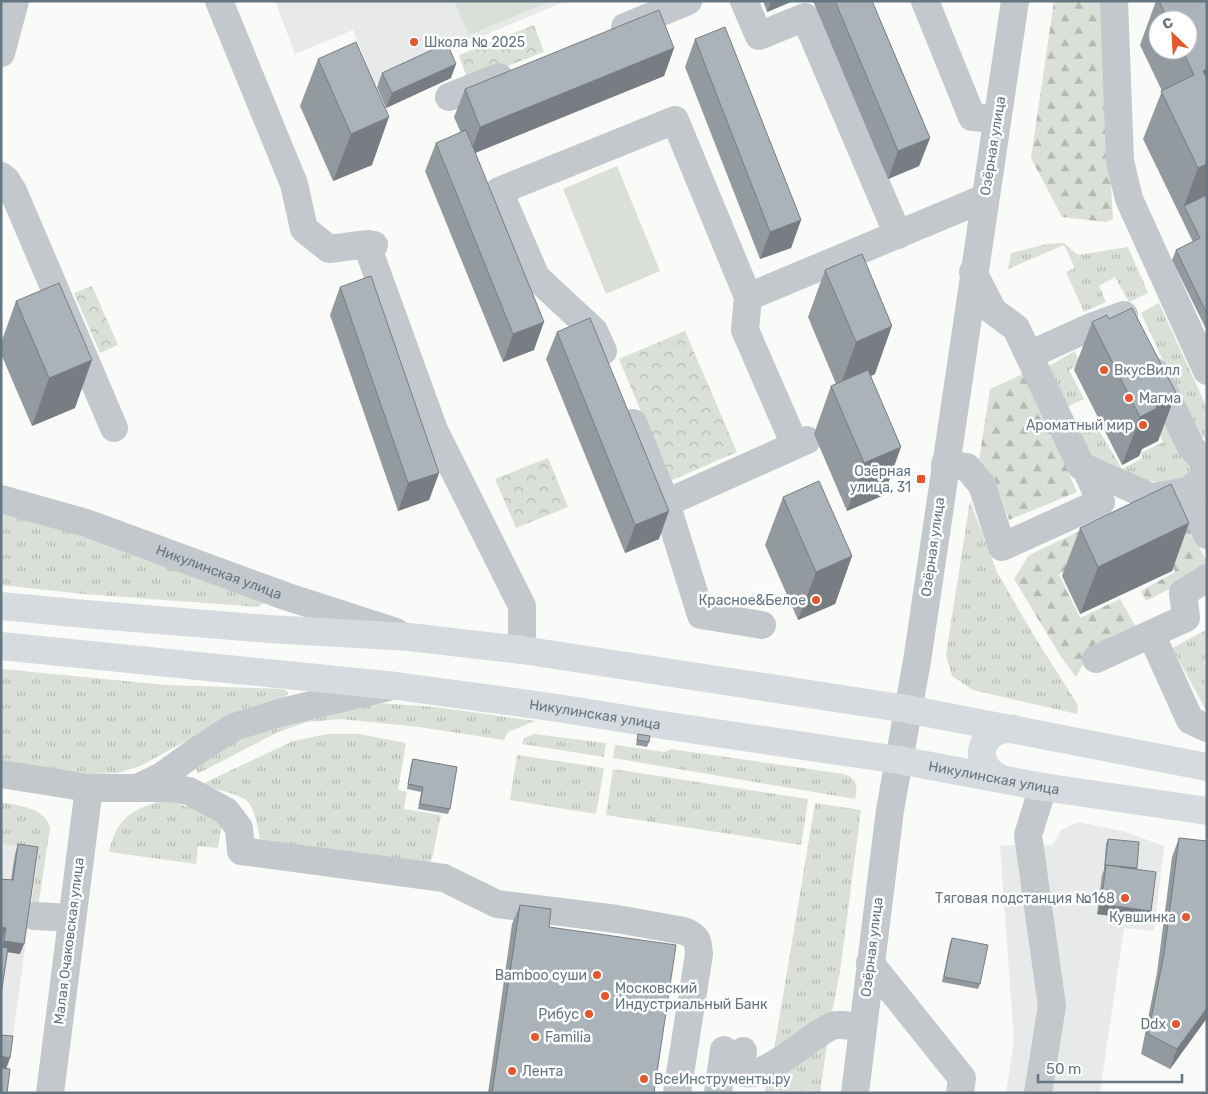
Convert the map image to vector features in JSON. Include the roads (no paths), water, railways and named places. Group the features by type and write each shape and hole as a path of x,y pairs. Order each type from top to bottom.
{"main road":[{"path":"1,606 269,629 409,637"},
{"name":"Никулинская улица","path":"409,637 522,650 908,709 1207,767"},
{"path":"1,646 396,686"},
{"name":"Никулинская улица","path":"396,686 558,708 679,728 899,760 1043,786 1207,810"},
{"path":"1002,779 988,771 981,755 982,747 991,734 1006,728 1014,729"}],"street":[{"path":"1,53 15,1"},
{"path":"219,1 294,184 304,229 329,249 374,244 369,251 434,430 522,606 522,650"},
{"path":"605,34 688,1"},
{"path":"744,1 759,36 805,16 898,235"},
{"path":"925,1 972,117 997,120"},
{"name":"Озёрная улица","path":"854,1093 890,810 917,662 1015,1"},
{"path":"1114,1 1120,161 1129,199 1207,371"},
{"path":"449,97 523,68"},
{"path":"613,376 594,331 536,277 500,191 675,120 748,297 745,330 801,442 666,503"},
{"path":"1,176 14,190 114,428"},
{"path":"748,297 985,198"},
{"path":"974,272 993,311 1016,328 1081,466 1151,497 1197,483 1207,535"},
{"path":"1029,355 1091,327 1127,314 1191,447 1207,464"},
{"path":"624,403 666,503 701,615 762,625"},
{"path":"945,464 968,466 982,485 1002,546 1101,502 1085,467"},
{"name":"Никулинская улица","path":"1,499 86,523 285,596 409,637"},
{"path":"1096,659 1196,614 1183,593 1207,578"},
{"path":"1151,634 1190,720 1207,728"},
{"name":"Никулинская улица","path":"1,774 89,788 137,788 162,776 234,727 282,712 396,686"},
{"path":"1038,1093 1052,1006 1028,835 1043,786"},
{"name":"Малая Очаковская улица","path":"50,1093 89,788"},
{"path":"137,788 169,788 190,791 226,811 239,828 241,851 444,878 497,904 617,919 684,930 692,934 698,942 699,954 677,1093"},
{"path":"34,916 72,918"},
{"path":"870,964 962,1078 960,1093"},
{"path":"718,1093 734,1050 744,1073 751,1074 766,1069 834,1025 863,1028"}],"place":[{"name":"Школа № 2025","path":"414,42"},
{"name":"ВкусВилл","path":"1104,370"},
{"name":"Магма","path":"1129,398"},
{"name":"Ароматный мир","path":"1143,425"},
{"name":"Озёрная улица, 31","path":"921,479"},
{"name":"Красное&Белое","path":"816,600"},
{"name":"Тяговая подстанция №168","path":"1125,898"},
{"name":"Кувшинка","path":"1186,917"},
{"name":"Bamboo суши","path":"597,975"},
{"name":"Московский Индустриальный Банк","path":"605,996"},
{"name":"Рибус","path":"589,1014"},
{"name":"Ddx","path":"1176,1024"},
{"name":"Familia","path":"535,1037"},
{"name":"Лента","path":"512,1071"},
{"name":"ВсеИнструменты.ру","path":"644,1079"}]}
